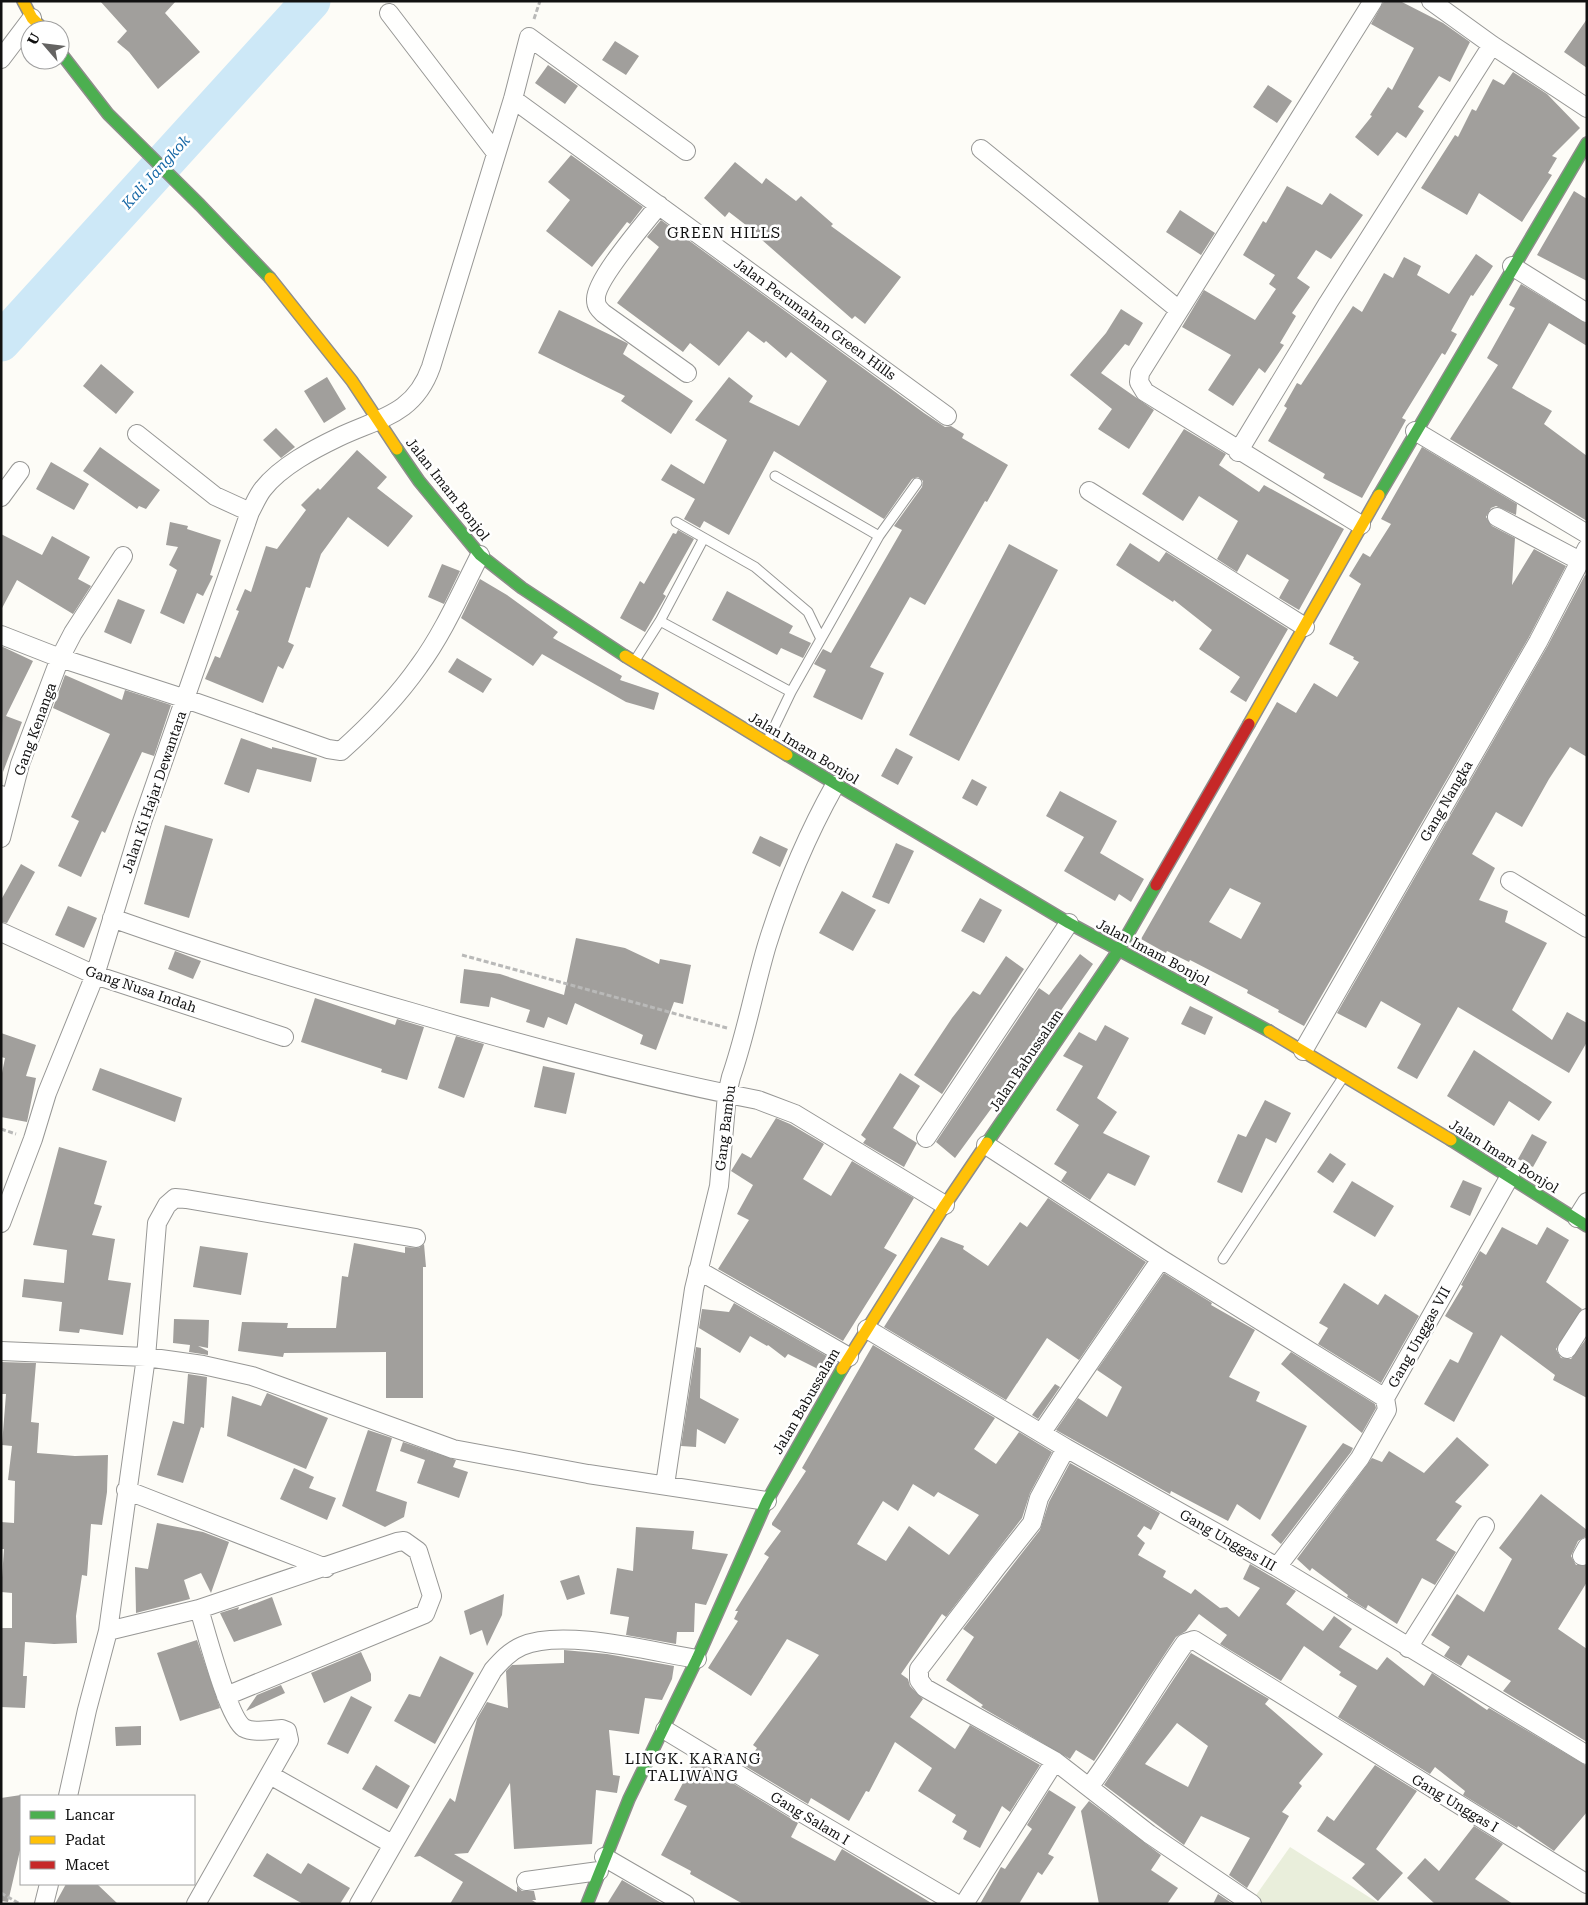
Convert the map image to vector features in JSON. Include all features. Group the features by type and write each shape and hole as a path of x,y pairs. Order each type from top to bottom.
{"street":[{"path":"23,1 35,20"},
{"path":"1361,525 1238,452 1141,388 1139,382 1140,373 1373,1"},
{"path":"1437,3 1492,45 1587,108"},
{"path":"389,13 496,153"},
{"name":"Jalan Ki Hajar Dewantara","path":"1,1223 16,1188 48,1093 95,975 142,822 250,512 263,488 301,458 341,436 379,422 405,406 421,389 427,378 513,99 529,37 686,151"},
{"path":"1,59 20,41"},
{"path":"1238,452 1328,303 1492,45"},
{"name":"Jalan Imam Bonjol","path":"70,65 108,114 200,205 270,279 352,381 420,481 480,555 522,588 563,618 835,785 1118,951 1246,1017 1510,1176 1582,1222"},
{"name":"Jalan Perumahan Green Hills","path":"513,99 947,416"},
{"path":"981,149 1179,310"},
{"name":"Jalan Babussalam","path":"587,1904 629,1799 665,1730 698,1659 767,1501 849,1357 945,1205 1118,951 1305,627 1415,431 1512,266 1584,154"},
{"path":"659,205 600,282 595,298 597,306 603,313 686,373"},
{"path":"1512,266 1587,313"},
{"path":"1415,431 1587,534"},
{"path":"137,434 215,496 250,512"},
{"path":"1,497 20,471"},
{"path":"1090,491 1305,627"},
{"path":"1497,517 1583,555"},
{"path":"1,635 60,658 186,699 328,749 342,751 419,666 442,628 480,555"},
{"name":"Gang Nangka","path":"1303,1051 1538,642 1583,555"},
{"name":"Gang Kenanga","path":"1,838 6,797 60,658 73,634 123,556"},
{"name":"Gang Bambu","path":"665,1485 694,1289 719,1186 727,1094 763,961 783,899 819,814 835,785"},
{"path":"1510,881 1587,928"},
{"path":"112,918 235,960 511,1041 611,1069 758,1100 795,1114 945,1205"},
{"path":"926,1138 1069,923"},
{"name":"Gang Nusa Indah","path":"1,932 95,975 284,1037"},
{"path":"986,1145 1161,1259 1385,1398"},
{"name":"Gang Unggas VII","path":"1277,1567 1360,1458 1387,1410 1385,1398 1510,1176"},
{"path":"68,1795 87,1710 108,1631 126,1490 146,1358 157,1223 167,1205 175,1198 416,1238"},
{"path":"1582,1222 1587,1202"},
{"path":"1042,1432 1161,1259"},
{"path":"698,1270 849,1357"},
{"path":"1567,1349 1587,1318"},
{"name":"Gang Unggas III","path":"867,1329 1066,1448 1277,1567 1587,1755"},
{"path":"1,1351 146,1358 204,1364 252,1376 453,1449 588,1474 767,1501"},
{"path":"1066,1448 1041,1493 1032,1523 997,1566 920,1669 919,1680 924,1688 1055,1761 1090,1786 1149,1834 1247,1901"},
{"path":"126,1490 326,1568"},
{"path":"1408,1648 1484,1526"},
{"path":"108,1631 199,1609 404,1541 418,1551 432,1596 425,1614 226,1696"},
{"path":"196,1904 288,1744 289,1735 282,1729 246,1729 239,1724 226,1696 199,1609"},
{"path":"359,1904 493,1670 503,1658 523,1646 552,1639 594,1642 698,1659"},
{"name":"Gang Unggas I","path":"1090,1786 1120,1746 1169,1665 1185,1643 1194,1640 1323,1722 1587,1884"},
{"name":"Gang Salam I","path":"665,1730 957,1904"},
{"path":"964,1904 1055,1761"},
{"path":"270,1775 392,1844"},
{"path":"526,1881 602,1864 685,1904"},
{"path":"44,1904 49,1885"}],"lane":[{"path":"775,476 880,536"},
{"path":"767,742 791,692 880,536 917,483"},
{"path":"676,522 755,567 808,612 821,639"},
{"path":"634,662 660,621 704,538"},
{"path":"660,621 791,692"},
{"path":"1223,1260 1344,1076"}],"path":[{"path":"462,956 745,1033"},
{"path":"1,1893 20,1904"}],"green space":[{"path":"1290,1847 1380,1904 1264,1904 1254,1898"}],"building":[{"path":"100,1 176,1 165,13 200,52 158,89 129,52 117,42 127,31"},
{"path":"1384,1 1400,1 1443,23 1470,42 1450,82 1439,76 1418,107 1424,111 1406,138 1397,132 1378,156 1355,137 1372,116 1370,115 1388,87 1392,90 1414,48 1371,24"},
{"path":"1587,19 1587,68 1564,52"},
{"path":"615,41 639,56 626,75 602,60"},
{"path":"548,65 578,86 565,104 535,83"},
{"path":"1513,72 1547,94 1580,128 1552,156 1557,158 1548,173 1552,175 1522,222 1479,193 1467,215 1421,188 1455,135 1458,137 1472,109 1476,111 1493,79 1504,85"},
{"path":"1268,85 1292,101 1277,123 1253,107"},
{"path":"571,155 643,207 630,224 627,222 592,267 546,231 570,200 548,182"},
{"path":"735,162 762,184 766,178 796,201 801,196 833,224 831,226 901,277 865,324 855,316 852,319 762,240 764,239 729,212 725,217 704,198"},
{"path":"1287,186 1322,205 1330,193 1363,215 1331,259 1316,250 1297,278 1310,287 1292,313 1296,316 1280,343 1284,345 1265,373 1259,368 1233,406 1208,390 1231,355 1182,327 1204,290 1255,320 1276,289 1269,284 1275,275 1243,255 1263,221 1266,223"},
{"path":"1574,191 1587,199 1587,281 1537,255"},
{"path":"1180,210 1215,233 1201,255 1166,232"},
{"path":"661,220 924,413 945,427 951,426 964,434 962,438 1008,465 925,605 910,597 870,667 884,673 862,720 813,697 826,670 814,664 823,649 831,653 902,530 894,526 922,487 923,481 918,477 912,479 884,519 774,451 729,535 704,521 700,528 684,519 695,499 661,480 671,464 704,484 727,440 695,420 729,377 753,396 749,402 799,426 827,381 791,352 786,358 766,341 764,343 748,331 719,366 690,343 683,352 617,303 659,247 647,237"},
{"path":"1476,254 1493,266 1473,296 1471,295 1451,331 1457,334 1445,355 1442,353 1402,418 1406,420 1362,498 1323,478 1325,474 1268,441 1287,408 1284,406 1297,383 1301,385 1353,306 1362,312 1384,273 1393,278 1404,257 1421,266 1417,275 1449,294"},
{"path":"1521,284 1587,324 1587,346 1549,323 1512,388 1552,411 1544,424 1587,456 1587,521 1450,439 1498,365 1487,358 1515,308 1509,305"},
{"path":"1121,309 1143,323 1129,346 1125,344 1101,373 1154,410 1129,449 1098,429 1112,409 1070,375 1106,333"},
{"path":"559,310 627,343 623,354 693,401 671,434 621,401 625,396 538,353"},
{"path":"101,364 134,392 116,414 83,386"},
{"path":"327,377 346,409 324,423 304,391"},
{"path":"276,428 295,447 281,458 263,440"},
{"path":"1184,429 1226,454 1219,465 1259,492 1264,485 1344,529 1299,610 1279,598 1289,580 1247,554 1237,572 1217,559 1238,521 1199,496 1183,521 1142,494"},
{"path":"100,447 160,490 146,509 139,506 137,509 83,471"},
{"path":"1422,447 1517,504 1516,515 1496,506 1491,508 1486,517 1492,526 1515,538 1512,585 1534,549 1566,566 1529,637 1304,1026 1247,993 1248,990 1190,960 1189,962 1167,951 1166,953 1141,939 1277,702 1296,713 1314,683 1337,697 1359,662 1353,659 1354,657 1329,644 1361,584 1349,576 1363,553 1370,557 1391,524 1381,519","holes":["1230,888 1261,903 1241,939 1209,922"]},
{"path":"357,450 387,477 377,488 413,516 388,547 348,517 321,554 310,588 306,587 288,642 294,645 283,669 278,666 263,703 205,679 215,656 220,658 239,611 236,610 245,589 251,592 266,546 277,549 306,510 301,505 318,488 320,490"},
{"path":"51,462 89,484 74,510 36,489"},
{"path":"170,522 188,526 187,529 221,540 210,575 213,576 203,596 197,593 184,624 160,613 177,570 169,565 178,547 166,545"},
{"path":"678,530 694,539 663,594 666,596 645,632 620,618 640,581 644,584 673,533 676,534"},
{"path":"1,534 42,555 52,536 90,557 78,579 91,586 73,614 17,580 1,610"},
{"path":"1130,543 1159,562 1166,552 1288,629 1246,702 1230,692 1240,677 1199,649 1212,630 1174,600 1173,602 1116,565"},
{"path":"1009,544 1058,570 959,761 909,735"},
{"path":"442,564 460,571 444,604 428,597"},
{"path":"1585,575 1587,576 1587,757 1570,747 1549,779 1522,827 1496,812 1472,854 1495,868 1479,900 1508,911 1505,922 1547,943 1512,1010 1552,1040 1567,1012 1587,1023 1587,1042 1569,1073 1458,1007 1417,1079 1397,1068 1421,1024 1381,1001 1366,1028 1337,1013 1547,647"},
{"path":"480,579 507,595 558,632 553,638 622,676 620,680 659,693 654,710 626,702 542,654 533,666 461,618"},
{"path":"727,591 793,626 789,633 811,643 803,658 781,648 777,655 712,620"},
{"path":"118,599 145,610 131,644 104,632"},
{"path":"1,646 33,661 6,716 22,722 3,772"},
{"path":"457,658 492,679 483,693 448,672"},
{"path":"65,675 122,700 125,690 171,705 154,756 142,752 105,833 102,831 81,877 58,866 79,821 71,817 110,734 53,708"},
{"path":"241,738 272,749 272,747 317,758 311,782 257,769 249,793 224,784"},
{"path":"896,748 913,757 898,785 881,776"},
{"path":"972,779 987,787 977,806 962,798"},
{"path":"1060,791 1117,821 1100,853 1144,879 1131,902 1119,894 1115,901 1064,871 1084,837 1046,816"},
{"path":"165,825 213,839 189,918 144,904"},
{"path":"760,836 788,849 780,867 752,853"},
{"path":"896,843 914,851 889,904 872,897"},
{"path":"21,864 35,872 7,923 1,922 1,900"},
{"path":"842,891 876,910 853,951 819,933"},
{"path":"980,898 1002,910 984,943 961,931"},
{"path":"68,906 97,918 84,948 55,935"},
{"path":"576,938 625,948 659,964 660,959 691,965 683,1004 674,1002 656,1050 640,1044 643,1035 575,1003 567,1025 548,1017 544,1028 526,1022 530,1010 491,997 489,1007 460,1003 464,969 500,974 564,995"},
{"path":"175,951 201,961 193,979 168,969"},
{"path":"1080,954 1093,964 1026,1061 955,1158 936,1142 1039,988 1049,995"},
{"path":"1006,956 1024,969 942,1094 914,1075 952,1018 973,991 980,995"},
{"path":"315,998 395,1025 397,1019 424,1027 407,1080 381,1072 382,1069 301,1042"},
{"path":"1190,1006 1213,1017 1205,1035 1181,1024"},
{"path":"1105,1025 1129,1038 1097,1098 1117,1112 1103,1133 1150,1156 1135,1186 1108,1173 1090,1200 1061,1181 1067,1172 1054,1164 1079,1125 1056,1110 1083,1066 1063,1056 1079,1032 1096,1041"},
{"path":"1,1033 36,1045 26,1076 36,1078 27,1122 1,1117 1,1078 5,1058 1,1057"},
{"path":"456,1036 484,1044 464,1098 438,1088"},
{"path":"1474,1050 1552,1102 1539,1121 1509,1101 1494,1126 1447,1096"},
{"path":"543,1066 575,1073 566,1114 534,1107"},
{"path":"100,1068 182,1098 175,1122 92,1090"},
{"path":"900,1073 920,1086 893,1128 917,1143 904,1167 863,1143 866,1139 861,1135"},
{"path":"1265,1100 1291,1113 1276,1143 1266,1138 1242,1193 1217,1182 1238,1134 1246,1137"},
{"path":"776,1118 824,1144 803,1179 831,1196 852,1161 914,1198 884,1248 897,1255 843,1341 718,1269 749,1220 737,1214 753,1185 731,1171 742,1153 751,1158"},
{"path":"1532,1134 1547,1142 1533,1167 1518,1159"},
{"path":"59,1147 107,1161 94,1204 102,1206 92,1235 115,1239 108,1280 131,1283 123,1335 80,1329 79,1333 59,1331 62,1302 22,1297 24,1279 64,1283 67,1250 33,1245"},
{"path":"1330,1153 1346,1164 1333,1183 1317,1172"},
{"path":"1463,1180 1482,1188 1470,1216 1450,1207"},
{"path":"1352,1181 1394,1206 1375,1237 1333,1212"},
{"path":"1048,1198 1146,1262 1079,1360 1047,1338 1006,1400 884,1327 941,1237 964,1246 963,1249 988,1266 1020,1222 1027,1227"},
{"path":"1502,1227 1537,1245 1547,1227 1569,1240 1546,1282 1582,1309 1556,1349 1561,1358 1571,1359 1587,1338 1587,1398 1553,1380 1555,1375 1501,1335 1454,1422 1424,1404 1450,1359 1458,1363 1473,1333 1445,1316 1463,1286 1461,1285 1480,1251 1486,1255"},
{"path":"354,1243 405,1253 405,1247 419,1248 424,1244 426,1267 423,1267 423,1398 386,1398 386,1352 284,1353 283,1357 238,1351 242,1322 288,1323 287,1328 336,1328 342,1276 348,1277"},
{"path":"200,1246 248,1253 241,1295 193,1287"},
{"path":"1164,1273 1212,1303 1211,1305 1255,1330 1229,1377 1260,1392 1256,1401 1307,1426 1260,1520 1237,1504 1228,1521 1171,1491 1170,1494 1056,1430 1078,1398 1107,1417 1122,1387 1097,1370"},
{"path":"1344,1283 1378,1305 1385,1294 1419,1316 1381,1383 1318,1344 1328,1328 1319,1323"},
{"path":"734,1303 832,1359 824,1372 788,1354 785,1358 768,1345 750,1336 740,1353 699,1328 702,1309 729,1312"},
{"path":"174,1319 209,1320 208,1348 198,1346 208,1351 208,1355 189,1352 190,1345 173,1343"},
{"path":"873,1345 995,1418 974,1449 996,1464 1019,1432 1052,1452 1030,1493 1022,1518 946,1617 942,1614 901,1674 908,1679 910,1686 923,1699 910,1717 955,1749 970,1725 1040,1765 1010,1812 1002,1806 980,1848 963,1839 967,1831 952,1822 956,1815 918,1791 932,1768 895,1742 869,1792 866,1791 849,1821 811,1798 808,1804 745,1766 757,1748 753,1745 819,1655 787,1639 751,1696 708,1668 738,1621 734,1619 738,1611 735,1611 769,1557 764,1554 781,1531 772,1523 806,1471 802,1468","holes":["913,1484 934,1497 938,1492 979,1515 949,1555 909,1526 886,1561 857,1544 883,1501 898,1511"]},
{"path":"696,1347 701,1348 700,1398 739,1419 725,1444 697,1429 696,1447 681,1446"},
{"path":"1291,1352 1375,1404 1376,1408 1362,1433 1281,1364"},
{"path":"1,1362 36,1363 31,1422 39,1423 37,1453 75,1456 108,1455 107,1492 102,1525 91,1524 87,1576 82,1575 76,1616 77,1643 25,1642 23,1676 27,1676 25,1708 1,1707 1,1628 12,1628 12,1593 1,1592 4,1549 1,1549 1,1522 14,1523 15,1481 8,1480 12,1446 2,1445 6,1394 1,1394"},
{"path":"188,1374 207,1377 204,1428 201,1427 183,1483 157,1475 173,1421 184,1424"},
{"path":"1055,1384 1060,1387 1038,1419 1032,1415"},
{"path":"267,1393 328,1418 306,1469 227,1436 232,1396 261,1406"},
{"path":"368,1430 392,1438 376,1491 407,1502 404,1517 385,1527 342,1506"},
{"path":"1457,1437 1489,1465 1455,1502 1462,1506 1436,1540 1456,1552 1435,1585 1422,1578 1397,1624 1368,1605 1366,1609 1347,1597 1348,1595 1312,1568 1310,1571 1297,1559 1372,1458 1382,1462 1389,1451 1424,1473"},
{"path":"403,1442 456,1460 453,1467 468,1472 459,1498 417,1483 425,1460 400,1451"},
{"path":"1343,1443 1353,1448 1351,1452 1281,1544 1271,1535"},
{"path":"1070,1463 1160,1513 1151,1530 1144,1526 1137,1536 1145,1543 1138,1555 1166,1571 1163,1577 1191,1594 1195,1589 1220,1608 1227,1607 1239,1617 1260,1588 1243,1579 1250,1564 1296,1591 1286,1604 1323,1631 1334,1616 1352,1629 1339,1647 1377,1670 1387,1657 1424,1686 1432,1673 1487,1710 1489,1708 1587,1766 1587,1812 1554,1851 1518,1826 1517,1828 1463,1795 1465,1791 1435,1767 1430,1774 1338,1717 1357,1686 1339,1675 1341,1672 1304,1646 1281,1681 1220,1644 1227,1635 1199,1614 1186,1631 1176,1637 1094,1761 1076,1750 1070,1759 981,1707 983,1705 946,1680 974,1637 963,1629 1040,1530 1049,1502"},
{"path":"294,1468 314,1477 309,1488 336,1498 327,1520 280,1499"},
{"path":"1541,1494 1587,1530 1587,1536 1578,1541 1571,1556 1576,1565 1587,1565 1587,1582 1558,1629 1587,1649 1587,1742 1503,1691 1511,1681 1468,1655 1461,1666 1444,1656 1450,1647 1431,1635 1457,1594 1484,1612 1512,1559 1499,1548"},
{"path":"157,1523 203,1532 229,1542 211,1593 201,1573 184,1580 190,1599 136,1613 135,1567 148,1569"},
{"path":"636,1527 694,1531 692,1549 728,1554 706,1605 695,1603 694,1632 677,1632 676,1644 626,1635 629,1617 610,1614 617,1568 633,1571"},
{"path":"579,1575 585,1594 567,1600 560,1581"},
{"path":"504,1594 502,1615 487,1646 482,1630 470,1635 464,1611"},
{"path":"272,1597 282,1625 234,1642 220,1613 239,1607 238,1610"},
{"path":"197,1640 220,1708 180,1721 157,1653"},
{"path":"564,1650 607,1654 674,1666 672,1679 662,1700 645,1698 639,1734 609,1730 613,1775 620,1776 617,1793 596,1790 592,1844 514,1849 510,1783 468,1853 454,1854 517,1892 517,1886 522,1891 534,1891 536,1900 532,1900 538,1904 450,1904 463,1882 420,1856 414,1857 450,1798 455,1802 477,1719 487,1702 508,1708 506,1671 512,1665 564,1663"},
{"path":"361,1652 371,1674 371,1681 324,1703 311,1673"},
{"path":"1191,1653 1269,1699 1265,1704 1323,1754 1299,1783 1302,1786 1282,1812 1289,1816 1247,1888 1229,1875 1250,1838 1201,1816 1184,1845 1104,1785","holes":["1177,1723 1208,1746 1188,1787 1145,1764"]},
{"path":"440,1656 474,1673 435,1744 394,1721 409,1694 420,1697"},
{"path":"281,1685 285,1693 246,1711 257,1695"},
{"path":"351,1696 372,1707 348,1754 327,1744"},
{"path":"141,1726 141,1745 116,1746 115,1727"},
{"path":"695,1760 798,1823 791,1837 835,1861 842,1849 933,1904 743,1904 690,1874 691,1871 661,1855 687,1806 674,1800"},
{"path":"376,1765 410,1786 397,1809 362,1789"},
{"path":"1375,1765 1417,1791 1376,1849 1403,1873 1378,1901 1352,1878 1365,1864 1317,1831 1327,1816 1334,1821"},
{"path":"1049,1790 1076,1807 1048,1854 1054,1857 1042,1875 1038,1872 1019,1904 980,1904 1001,1867 1005,1869 1032,1829 1027,1825"},
{"path":"20,1795 20,1850 8,1902 1,1901 1,1798"},
{"path":"1089,1801 1161,1855 1151,1870 1178,1888 1167,1904 1099,1904 1081,1811"},
{"path":"1474,1826 1503,1844 1475,1879 1513,1904 1435,1904 1407,1878 1425,1858 1439,1871"},
{"path":"267,1853 301,1874 308,1863 350,1888 340,1904 303,1904 253,1876"},
{"path":"622,1880 663,1904 607,1904"},
{"path":"65,1885 98,1885 118,1904 55,1904"},
{"path":"1218,1894 1233,1904 1213,1904"}],"waterway":[{"name":"Kali Jangkok","path":"1,342 311,1"}],"traffic: fast":[{"path":"70,65 108,114 200,205 270,278"},
{"path":"1379,495 1587,143"},
{"path":"397,449 419,481 480,555 522,588 625,656"},
{"path":"787,755 1069,923 1269,1031"},
{"path":"987,1143 1118,951 1156,885"},
{"path":"1451,1140 1587,1226"},
{"path":"587,1904 629,1799 697,1659 767,1501 842,1369"}],"traffic: slow":[{"path":"23,1 34,20"},
{"path":"270,278 352,381 397,449"},
{"path":"1249,724 1379,495"},
{"path":"625,656 787,755"},
{"path":"1269,1031 1451,1140"},
{"path":"842,1369 945,1205 987,1143"}],"traffic: jam":[{"path":"1156,885 1249,724"}],"district":[{"name":"GREEN HILLS","path":"724,233"},
{"name":"LINGK. KARANG TALIWANG","path":"693,1768"}]}
